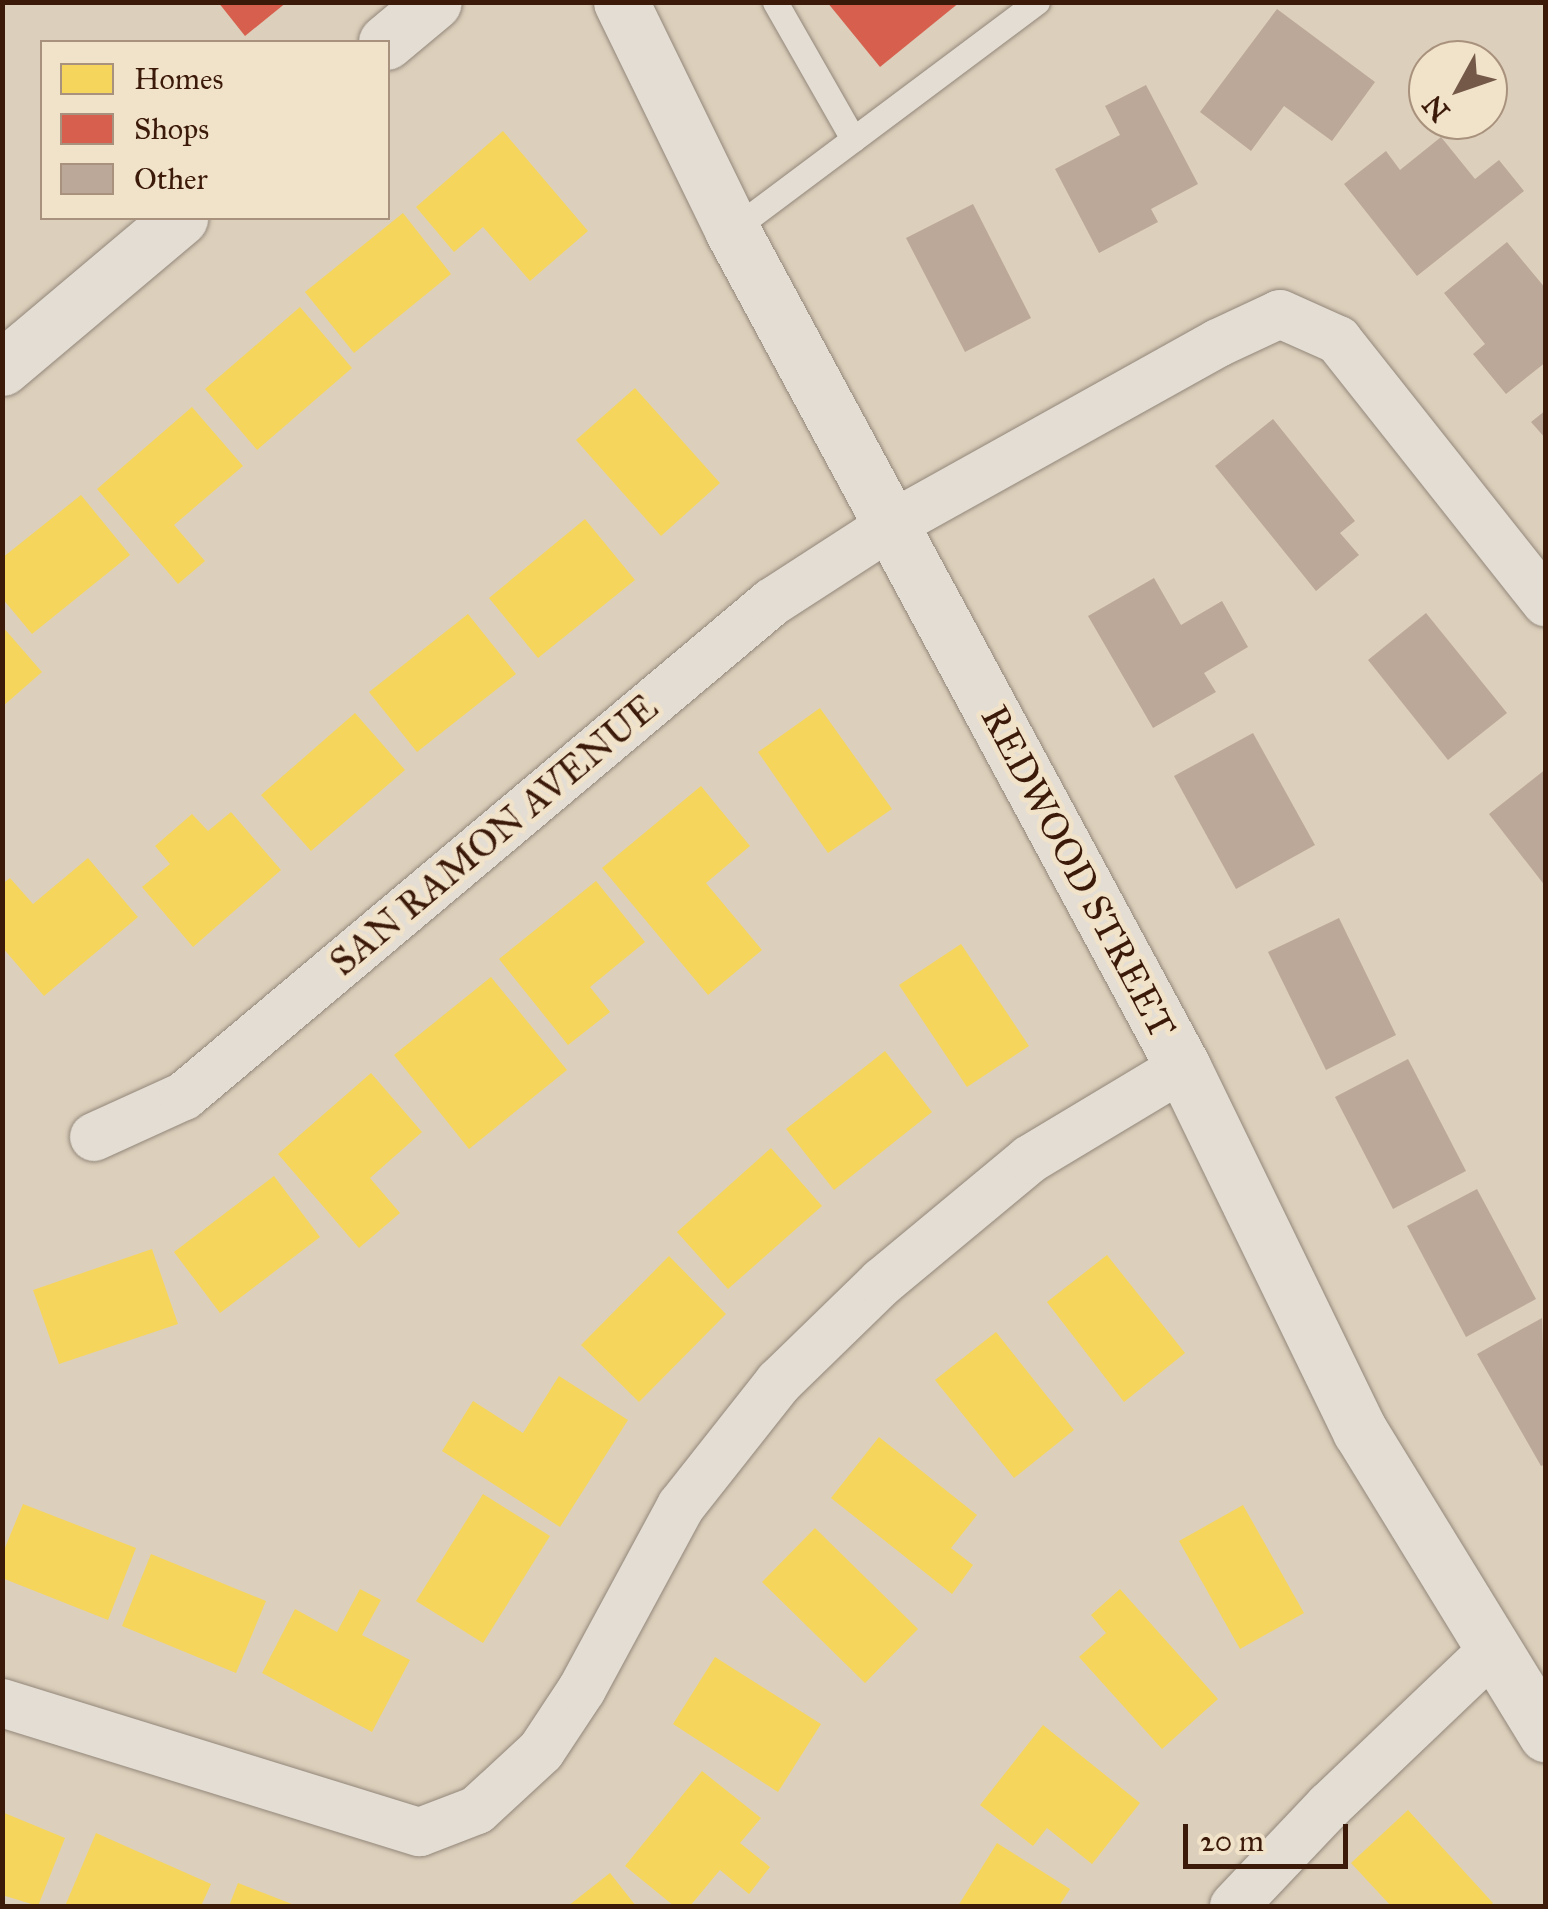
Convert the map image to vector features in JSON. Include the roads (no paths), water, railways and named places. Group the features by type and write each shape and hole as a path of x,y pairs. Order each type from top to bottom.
{"main road":[{"path":"388,40 434,2"},
{"name":"REDWOOD STREET","path":"621,2 732,230 1183,1067 1360,1430 1546,1734"},
{"path":"2,368 178,220"}],"street":[{"name":"SAN RAMON AVENUE","path":"94,1137 184,1096 772,602 891,525 1218,343 1280,314 1338,340 1546,602"},
{"path":"2,1703 420,1832 477,1810 541,1751 582,1688 681,1506 779,1382 882,1282 1030,1159 1183,1067"},
{"path":"1234,1906 1329,1806 1494,1648"}],"lane":[{"path":"776,2 853,139"},
{"path":"732,230 1038,2"}]}
